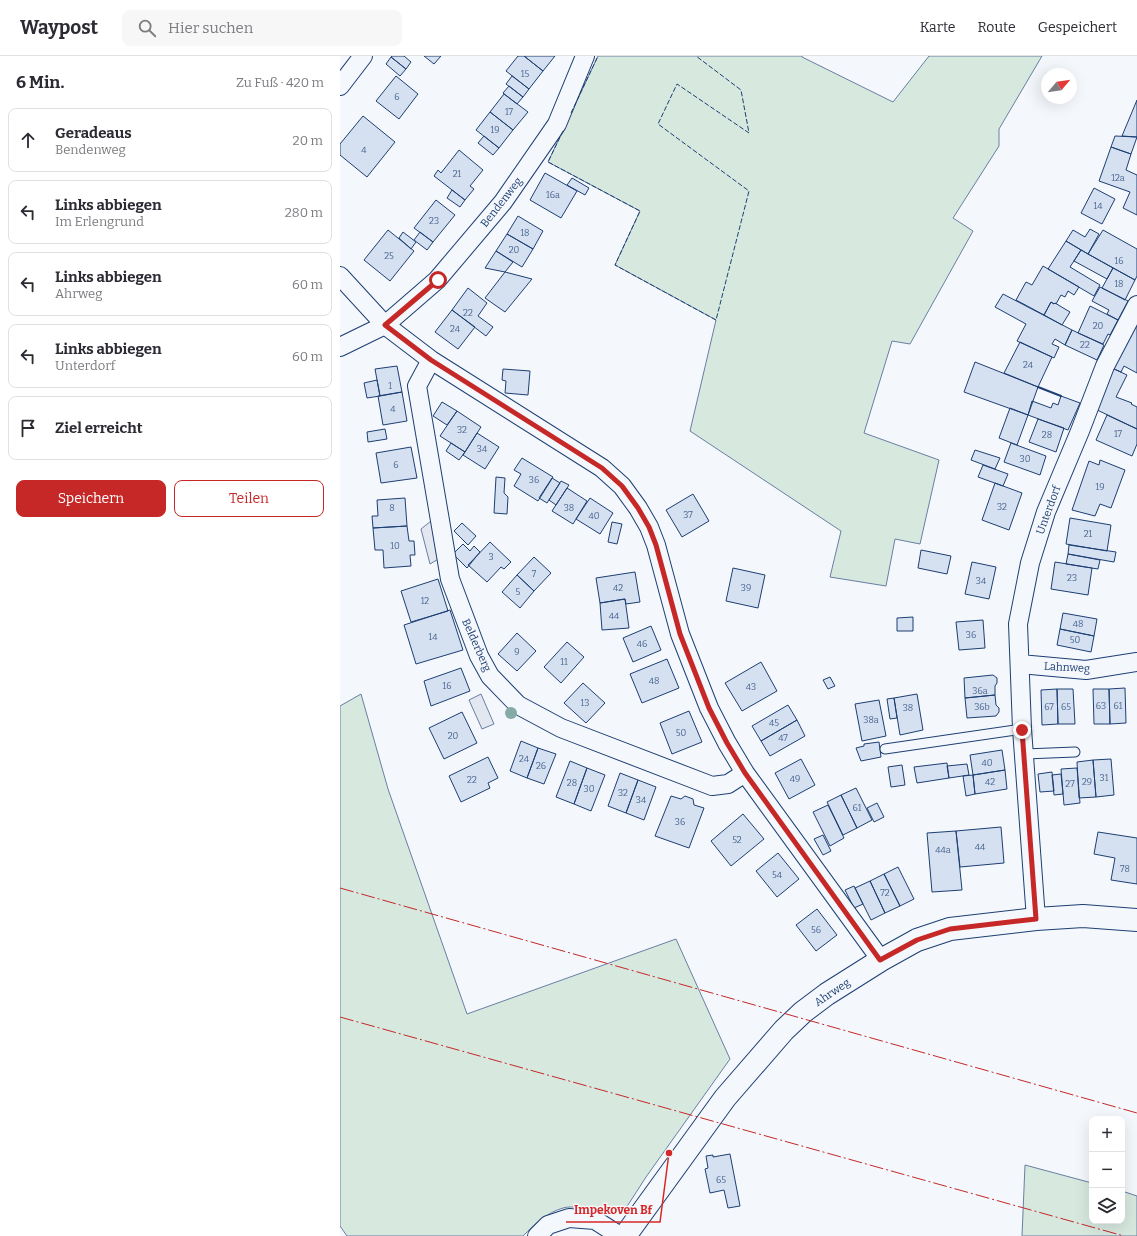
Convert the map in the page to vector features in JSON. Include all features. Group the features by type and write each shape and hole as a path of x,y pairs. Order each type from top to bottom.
{"street":[{"path":"340,86 363,56"},
{"name":"Bendenweg","path":"340,347 385,325 438,280 503,202 557,124 585,56"},
{"path":"340,276 385,325 431,360 602,468 622,486 638,508 656,545 680,634 709,708 727,743 745,773 880,960"},
{"name":"Unterdorf","path":"1036,919 1025,754 1022,730 1018,624 1030,563 1046,512 1105,366 1137,305"},
{"name":"Belderberg","path":"431,360 417,386 450,580 479,656 490,676 518,705 561,728 712,786 728,784 745,773"},
{"name":"Lahnweg","path":"1020,664 1086,670 1137,662"},
{"name":"Ahrweg","path":"625,1236 725,1098 784,1030 803,1012 827,994 880,960 917,940 950,929 1036,919 1084,916 1137,920"},
{"path":"537,1236 548,1225 569,1218 595,1220 620,1236"}],"lane":[{"path":"885,749 1022,730"},
{"path":"1025,754 1076,752"}],"shaded area":[{"path":"598,56 802,56 893,102 929,56 1042,56 999,129 999,146 953,218 973,231 910,344 892,341 864,433 939,460 920,544 895,539 886,586 830,577 841,531 690,431 716,320 615,265 640,211 548,162"},
{"path":"431,521 440,558 430,564 421,529"},
{"path":"361,694 388,789 467,1014 676,939 730,1059 646,1177 628,1205 621,1210 582,1207 563,1208 546,1216 536,1223 523,1236 347,1236 340,1226 340,706"},
{"path":"481,694 494,724 482,729 469,700"},
{"path":"1025,1165 1089,1182 1089,1224 1125,1224 1125,1192 1137,1196 1137,1236 1022,1236"}],"building":[{"path":"404,56 411,62 406,69 391,57"},
{"path":"424,56 441,56 434,64"},
{"path":"518,56 524,56 543,71 529,89 506,71"},
{"path":"524,56 555,56 543,71"},
{"path":"391,57 406,69 400,76 386,64"},
{"path":"396,76 418,94 399,119 376,101"},
{"path":"512,76 529,89 523,97 506,84"},
{"path":"509,86 523,97 517,104 503,93"},
{"path":"504,94 528,112 513,130 490,112"},
{"path":"1137,100 1137,137 1122,136"},
{"path":"490,112 513,130 499,148 476,130"},
{"path":"363,116 395,142 367,177 340,155 340,144"},
{"path":"484,136 499,148 493,155 478,143"},
{"path":"1115,136 1137,137 1131,154 1111,147"},
{"path":"1111,147 1131,154 1126,170 1137,175 1137,215 1123,208 1130,192 1099,181"},
{"path":"459,150 483,170 470,186 474,189 465,200 434,176 438,170 441,173"},
{"path":"545,173 577,191 561,218 530,200"},
{"path":"572,178 589,188 585,195 567,185"},
{"path":"1094,188 1115,199 1102,224 1081,213"},
{"path":"452,190 465,200 460,207 447,198"},
{"path":"436,200 455,215 433,242 414,228"},
{"path":"518,216 543,231 533,249 507,234"},
{"path":"1090,229 1099,234 1088,254 1066,241 1073,230 1085,237"},
{"path":"388,230 414,251 390,281 364,260"},
{"path":"1103,230 1137,249 1137,276 1135,280 1088,254"},
{"path":"403,232 416,242 411,249 399,238"},
{"path":"420,232 433,242 427,250 414,240"},
{"path":"507,234 533,249 522,267 496,251"},
{"path":"1066,241 1081,250 1070,267 1100,285 1094,296 1048,269"},
{"path":"1081,250 1113,268 1107,279 1074,261"},
{"path":"496,251 513,262 505,272 485,268"},
{"path":"1043,266 1079,287 1074,295 1068,291 1065,297 1061,295 1056,304 1051,302 1044,315 1016,300 1026,282 1032,285"},
{"path":"1113,268 1135,280 1125,300 1102,288"},
{"path":"505,272 532,279 505,312 485,298"},
{"path":"1100,287 1128,301 1118,320 1107,314 1109,310 1092,301"},
{"path":"468,288 487,303 478,316 493,327 486,336 452,310"},
{"path":"1003,294 1072,330 1065,345 1055,339 1052,344 1059,347 1054,358 1017,341 1026,324 995,307"},
{"path":"1051,302 1070,312 1062,325 1044,315"},
{"path":"1090,306 1118,320 1103,344 1078,333"},
{"path":"452,310 475,327 458,349 435,332"},
{"path":"1134,323 1137,324 1137,373 1124,366 1121,372 1112,368"},
{"path":"1072,330 1104,345 1097,360 1065,345"},
{"path":"1020,342 1052,357 1038,387 1004,373"},
{"path":"975,362 1038,387 1028,415 964,392"},
{"path":"397,366 402,392 380,396 375,369"},
{"path":"1112,368 1127,375 1116,397 1132,403 1131,404 1137,407 1137,429 1093,408"},
{"path":"503,369 530,371 528,395 505,393 506,381 502,380"},
{"path":"377,380 380,396 367,398 364,383"},
{"path":"402,392 407,421 383,425 378,396"},
{"path":"1061,396 1080,403 1068,430 1028,415 1032,401 1051,408 1053,403 1058,405"},
{"path":"442,402 457,411 447,425 433,416"},
{"path":"1010,408 1028,415 1017,445 999,438"},
{"path":"457,411 481,427 465,452 440,436"},
{"path":"1107,415 1137,429 1137,444 1132,456 1096,440"},
{"path":"1038,419 1064,428 1056,452 1029,442"},
{"path":"385,429 387,439 368,442 367,432"},
{"path":"477,433 499,447 485,469 463,455"},
{"path":"451,443 465,452 459,460 446,451"},
{"path":"1011,443 1046,456 1040,475 1004,462"},
{"path":"411,447 417,478 381,483 376,453"},
{"path":"975,450 1000,458 995,469 971,460"},
{"path":"522,458 553,477 538,501 514,486 521,474 514,470"},
{"path":"1100,460 1125,470 1111,508 1100,504 1095,516 1072,510 1089,461 1099,465"},
{"path":"983,465 1008,474 1003,486 978,477"},
{"path":"496,477 505,478 504,493 508,497 507,514 494,513"},
{"path":"552,478 560,483 547,503 539,498"},
{"path":"561,481 569,485 556,505 549,500"},
{"path":"995,483 1022,493 1009,530 982,520"},
{"path":"567,488 587,501 573,524 552,511"},
{"path":"693,494 709,521 682,537 666,510"},
{"path":"405,498 407,526 373,528 372,516 378,516 377,500"},
{"path":"590,498 613,513 600,534 576,519"},
{"path":"1070,518 1111,525 1107,551 1066,544"},
{"path":"612,522 622,524 617,544 608,542"},
{"path":"462,523 476,536 468,545 454,531"},
{"path":"407,526 409,541 414,541 415,555 410,555 411,566 384,568 383,550 375,550 373,528"},
{"path":"490,542 511,562 504,569 501,567 487,582 468,565"},
{"path":"463,544 470,551 474,546 480,552 467,568 453,554"},
{"path":"1069,545 1116,552 1114,562 1068,554"},
{"path":"921,550 951,556 947,574 918,568"},
{"path":"1068,554 1100,560 1098,569 1066,564"},
{"path":"534,557 551,573 534,591 517,575"},
{"path":"972,562 996,567 989,599 965,594"},
{"path":"1055,562 1092,568 1088,595 1051,589"},
{"path":"733,568 765,575 758,608 726,601"},
{"path":"635,572 640,602 626,604 625,599 600,603 596,578"},
{"path":"517,575 534,591 520,608 502,592"},
{"path":"438,579 448,611 411,622 401,591"},
{"path":"625,599 629,628 602,630 600,603"},
{"path":"450,610 463,650 416,664 404,625"},
{"path":"1063,613 1097,619 1094,636 1060,629"},
{"path":"913,617 913,631 897,631 897,618"},
{"path":"983,620 985,648 959,650 956,622"},
{"path":"651,626 661,650 633,662 623,638"},
{"path":"1060,629 1094,636 1091,652 1057,645"},
{"path":"517,633 536,651 517,671 498,654"},
{"path":"567,642 584,657 561,683 544,667"},
{"path":"667,659 679,688 642,703 630,674"},
{"path":"761,662 777,691 742,711 725,683"},
{"path":"461,668 470,691 431,706 424,681"},
{"path":"993,675 997,678 995,695 965,698 964,678"},
{"path":"830,677 835,686 828,689 823,680"},
{"path":"583,683 605,703 586,723 564,703"},
{"path":"1125,688 1126,723 1110,724 1109,689"},
{"path":"1057,689 1058,724 1042,725 1041,690"},
{"path":"1057,689 1073,689 1075,724 1058,724"},
{"path":"1093,689 1109,689 1110,724 1094,724"},
{"path":"917,694 923,730 900,735 894,698"},
{"path":"995,695 996,705 999,708 999,712 996,716 967,718 965,698"},
{"path":"894,698 897,718 890,719 887,699"},
{"path":"879,700 886,736 862,741 855,704"},
{"path":"788,705 797,720 761,741 752,726"},
{"path":"689,711 702,742 672,754 660,723"},
{"path":"462,712 477,743 444,759 429,728"},
{"path":"797,720 805,736 770,756 761,741"},
{"path":"521,741 538,748 527,778 510,771"},
{"path":"879,742 881,757 861,761 856,748 864,746 864,744"},
{"path":"538,748 556,754 544,784 527,778"},
{"path":"1002,750 1005,770 973,775 970,755"},
{"path":"488,757 498,778 488,783 490,788 461,802 449,776"},
{"path":"801,759 815,785 789,799 775,773"},
{"path":"1111,759 1114,795 1096,797 1093,760"},
{"path":"1093,760 1096,797 1079,798 1077,762"},
{"path":"570,761 587,768 574,804 556,797"},
{"path":"947,763 949,778 917,783 914,767"},
{"path":"967,764 969,775 949,778 947,766"},
{"path":"902,765 905,785 891,787 888,767"},
{"path":"587,768 605,775 591,811 574,804"},
{"path":"1077,768 1080,803 1064,805 1061,769"},
{"path":"1005,770 1007,789 975,794 973,775"},
{"path":"1052,772 1054,791 1040,792 1038,774"},
{"path":"620,773 638,780 626,813 608,806"},
{"path":"1061,774 1063,794 1054,795 1052,775"},
{"path":"973,775 975,794 966,796 963,776"},
{"path":"638,780 656,787 644,820 626,813"},
{"path":"856,788 872,820 857,828 841,795"},
{"path":"841,795 857,828 843,835 827,802"},
{"path":"671,796 681,799 685,796 693,799 694,805 704,808 689,848 655,836"},
{"path":"877,803 884,817 874,822 867,808"},
{"path":"828,805 844,838 830,846 813,812"},
{"path":"743,814 764,839 731,866 711,841"},
{"path":"1001,827 1004,863 960,867 956,831"},
{"path":"956,831 962,890 932,892 927,833"},
{"path":"1098,832 1137,838 1137,884 1111,880 1115,858 1094,854"},
{"path":"823,835 831,851 823,855 814,839"},
{"path":"778,853 799,879 777,897 756,871"},
{"path":"898,867 914,899 900,906 884,874"},
{"path":"884,874 900,906 885,913 870,881"},
{"path":"870,881 885,913 871,920 855,888"},
{"path":"854,886 863,904 854,908 845,890"},
{"path":"817,909 837,935 816,951 796,925"},
{"path":"730,1154 740,1206 728,1208 724,1190 710,1193 705,1169 708,1168 706,1156 713,1155 713,1157"}],"fence":[{"path":"571,113 598,56"},
{"path":"563,131 548,162 640,211 615,265 716,320 749,191 658,124 677,84 749,133 741,90 696,56"}],"wall":[{"path":"1038,387 1061,396"}],"power":[{"path":"340,888 1137,1113"},
{"path":"340,1017 1124,1236"}],"place":[{"name":"Impekoven Bf","path":"669,1153"}],"route":[{"path":"438,280 385,325 431,360 602,468 622,486 638,508 649,527 656,545 680,634 709,708 727,743 745,773 880,960 917,940 950,929 1036,919 1025,754 1022,730"}]}
